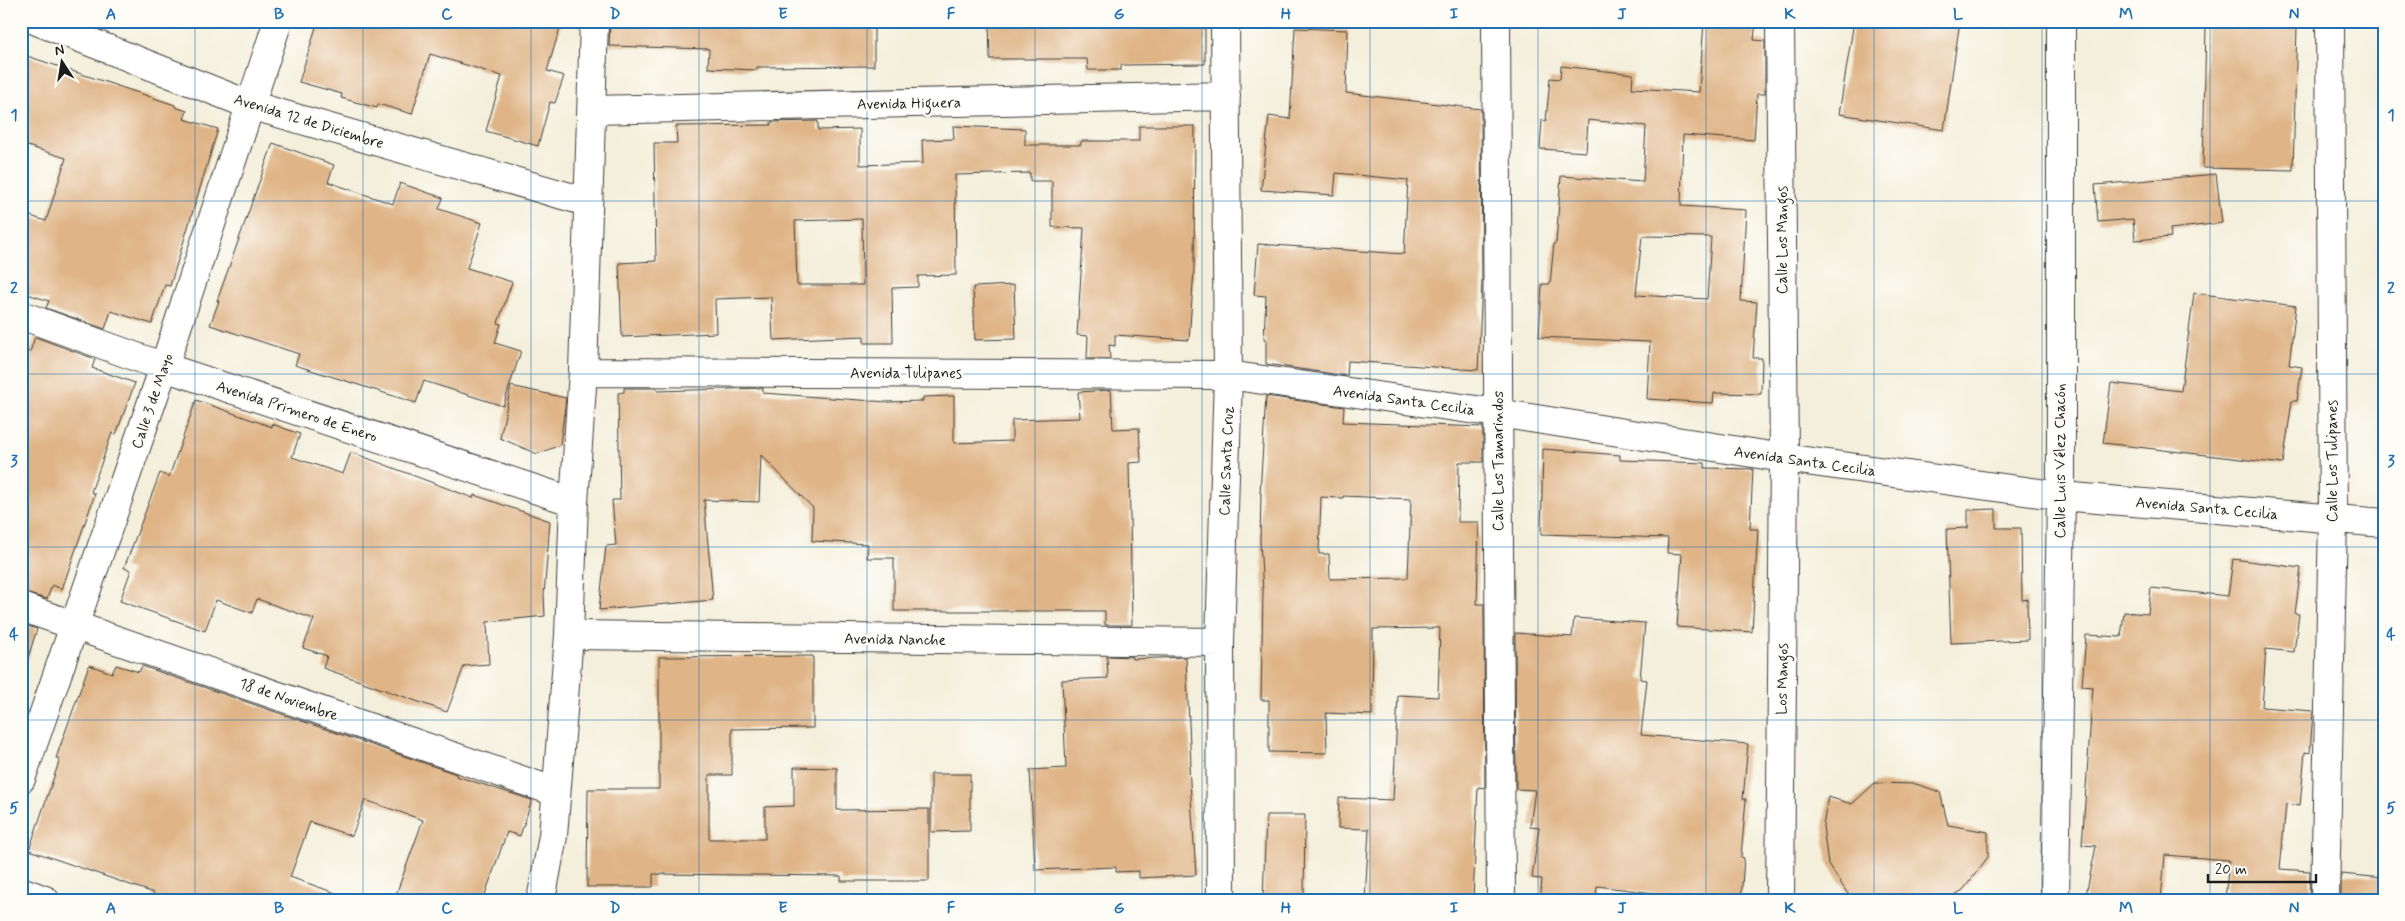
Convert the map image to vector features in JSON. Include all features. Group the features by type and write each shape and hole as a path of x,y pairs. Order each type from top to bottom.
{"street":[{"name":"Avenida 12 de Diciembre","path":"37,21 250,105 587,202"},
{"name":"Calle 3 de Mayo","path":"21,779 76,626 164,367 278,21"},
{"path":"541,900 553,836 569,636 574,502 583,372 594,21"},
{"name":"Calle Santa Cruz","path":"1221,900 1220,642 1228,375 1225,21"},
{"name":"Calle Los Tamarindos","path":"1496,21 1501,900"},
{"name":"Calle Los Mangos","path":"1780,21 1784,458"},
{"name":"Calle Luis Vélez Chacón","path":"2055,900 2060,496 2061,21"},
{"name":"Calle Los Tulipanes","path":"2325,900 2333,518 2330,21"},
{"name":"Avenida Higuera","path":"592,110 1226,96"},
{"name":"Avenida Primero de Enero","path":"21,315 164,367 574,502"},
{"name":"Avenida Tulipanes","path":"583,372 1228,375"},
{"name":"Avenida Santa Cecilia","path":"1228,375 1498,413 1784,458 2060,496 2384,523"},
{"name":"Los Mangos","path":"1780,900 1784,458"},
{"name":"18 de Noviembre","path":"21,607 556,792"},
{"name":"Avenida Nanche","path":"569,636 1220,642"},
{"path":"21,891 46,900"}],"building":[{"path":"318,21 562,21 547,71 564,76 555,103 550,102 538,146 486,131 502,76 430,54 412,114 378,104 377,108 341,98 342,94 299,82"},
{"path":"610,21 874,21 874,66 757,67 757,70 708,68 709,49 609,46"},
{"path":"989,21 1205,21 1205,64 1121,65 1121,70 1088,70 1087,59 990,59"},
{"path":"1704,21 1756,21 1754,40 1765,41 1765,94 1757,94 1754,140 1683,135 1681,206 1746,210 1741,301 1757,302 1753,358 1762,358 1761,394 1714,393 1713,403 1647,399 1650,342 1539,337 1542,284 1550,284 1554,243 1556,243 1561,176 1643,182 1646,126 1588,120 1586,152 1540,149 1542,120 1546,121 1550,78 1560,79 1561,66 1633,74 1632,88 1699,92","holes":["1642,236 1711,237 1707,299 1636,295"]},
{"path":"1854,21 1960,21 1944,130 1839,114"},
{"path":"2206,24 2297,26 2293,170 2203,168"},
{"path":"1295,28 1348,30 1346,93 1481,109 1482,282 1478,370 1348,361 1347,376 1266,364 1266,339 1264,339 1266,296 1254,295 1258,244 1404,254 1408,180 1336,173 1334,195 1261,190 1269,116 1290,119"},
{"path":"21,54 175,105 175,107 187,111 184,119 218,129 170,286 165,285 152,324 111,311 105,329 46,308 49,301 21,292 21,213 46,221 66,158 21,144"},
{"path":"818,121 818,130 860,129 860,165 923,163 922,140 954,139 953,126 1025,129 1025,145 1081,145 1081,141 1139,141 1139,126 1195,126 1194,270 1189,340 1115,335 1115,346 1109,345 1110,359 1087,359 1088,336 1077,335 1084,228 1052,227 1052,181 1030,181 1030,173 955,175 956,275 918,276 918,287 892,288 893,343 864,343 864,336 773,340 771,297 715,299 716,333 622,337 619,263 656,261 654,143 677,143 676,126 771,125 771,122","holes":["862,219 863,285 797,285 795,221"]},
{"path":"273,143 334,165 328,182 393,204 400,183 443,198 439,209 482,223 467,268 512,282 498,323 501,324 495,343 521,351 503,406 424,381 416,403 295,365 299,354 210,325"},
{"path":"2216,174 2222,223 2170,229 2171,237 2135,240 2133,219 2098,222 2095,185"},
{"path":"1014,285 1016,339 975,340 973,287"},
{"path":"2194,293 2296,306 2289,365 2302,367 2297,401 2292,401 2283,464 2103,443 2111,383 2181,391"},
{"path":"35,337 95,359 92,368 135,383 116,434 112,433 91,492 95,494 62,589 52,585 47,599 21,592 21,349 30,352"},
{"path":"511,386 566,398 560,445 537,454 500,438"},
{"path":"624,388 657,388 657,391 763,388 763,393 887,402 923,401 923,397 954,396 954,443 1012,441 1012,420 1080,418 1078,392 1111,390 1113,429 1139,428 1141,462 1129,463 1132,625 1105,625 1105,611 894,611 894,558 867,558 868,544 812,541 813,508 761,455 759,502 704,500 713,600 599,610 606,546 616,545 612,500 620,500 618,393 624,392"},
{"path":"1266,396 1344,407 1343,422 1483,427 1483,462 1459,462 1458,522 1479,522 1477,604 1484,604 1485,788 1478,787 1473,900 1365,900 1369,829 1338,828 1339,798 1393,800 1398,695 1438,697 1440,628 1373,629 1372,715 1326,713 1327,753 1269,752 1269,700 1261,700 1263,592 1260,493","holes":["1321,497 1411,499 1408,578 1330,579 1329,554 1319,554"]},
{"path":"196,400 272,427 272,424 300,434 292,457 343,474 351,452 473,498 474,495 550,521 544,595 545,616 487,622 489,664 464,666 447,712 323,668 327,656 303,648 314,619 257,599 252,613 216,600 205,631 120,601 131,570 124,568 160,473 169,477"},
{"path":"1543,449 1620,455 1620,460 1705,463 1705,468 1753,469 1750,529 1758,529 1752,632 1677,627 1682,554 1667,553 1668,538 1541,534"},
{"path":"1996,509 1996,528 2021,528 2022,600 2027,599 2028,640 1951,643 1947,529 1968,528 1968,510"},
{"path":"2233,559 2301,568 2295,614 2299,614 2294,652 2266,649 2262,707 2313,711 2310,753 2305,752 2300,806 2286,804 2280,869 2310,871 2309,900 2225,900 2229,860 2165,855 2161,900 2085,900 2096,846 2082,845 2093,687 2082,686 2086,635 2121,637 2124,612 2148,614 2151,588 2228,596"},
{"path":"1574,618 1645,623 1640,679 1647,680 1641,735 1748,744 1743,799 1746,799 1741,857 1744,858 1741,900 1654,900 1654,893 1597,886 1596,900 1540,900 1542,879 1532,878 1539,827 1530,826 1535,790 1516,789 1515,633 1572,637"},
{"path":"21,624 37,629 27,661 21,660"},
{"path":"813,656 813,728 732,729 732,775 709,775 709,839 765,839 765,807 794,806 794,767 837,768 837,810 929,809 929,881 841,881 841,876 653,874 653,887 587,887 588,789 659,789 659,657"},
{"path":"1107,656 1132,657 1132,659 1186,657 1191,766 1189,766 1196,875 1139,878 1139,871 1116,872 1116,867 1035,870 1030,770 1066,768 1062,680 1108,678"},
{"path":"89,665 112,673 116,665 139,672 142,666 456,774 456,776 532,800 520,836 507,832 483,900 394,900 423,820 365,800 352,836 310,822 290,877 344,896 343,900 151,900 154,893 29,850 60,759 56,758"},
{"path":"931,774 970,774 970,831 931,832"},
{"path":"1875,783 1916,784 1940,792 1948,825 1988,832 1988,857 1963,890 1946,900 1855,900 1848,894 1828,864 1823,826 1828,797 1852,804"},
{"path":"1266,815 1305,815 1304,895 1290,895 1290,900 1263,900"},
{"path":"2341,874 2384,878 2384,900 2341,900"}]}
